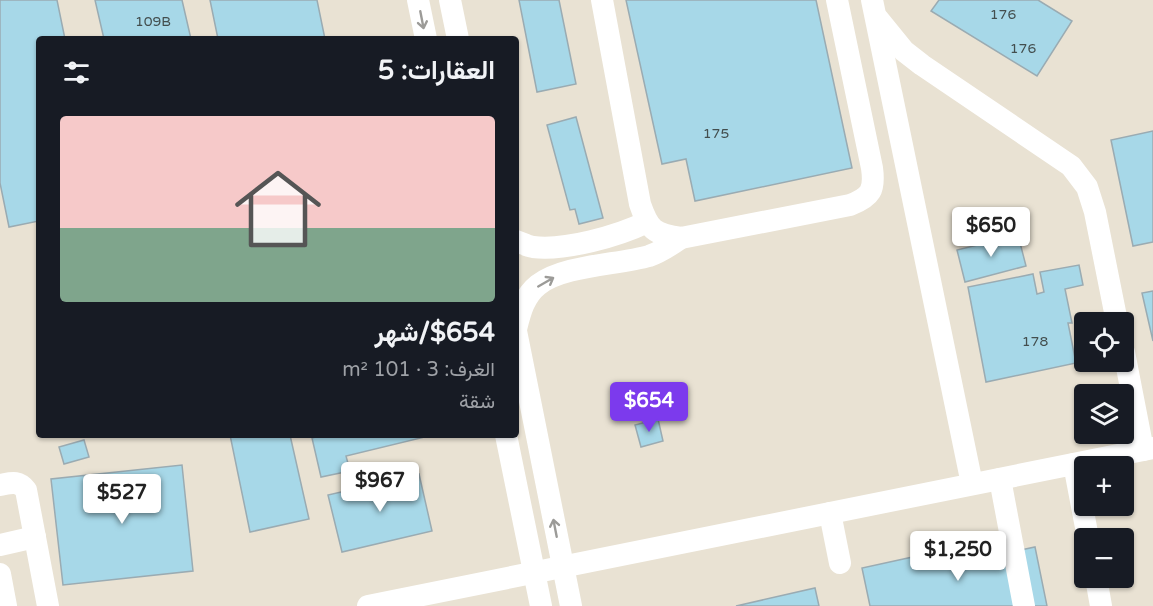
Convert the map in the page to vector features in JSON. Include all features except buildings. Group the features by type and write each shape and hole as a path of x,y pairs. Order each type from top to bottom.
{"lane":[{"path":"418,0 425,36"},
{"path":"450,0 457,36"},
{"path":"602,0 640,204 647,222 662,235 681,238 850,206 866,199 874,184 873,176 837,0"},
{"path":"874,8 904,51 1071,166 1087,187 1095,212 1115,312"},
{"path":"874,8 972,484"},
{"path":"519,241 531,247 554,247 608,237 647,222"},
{"path":"519,318 522,305 538,285 561,273 651,255 681,238"},
{"path":"519,345 571,606"},
{"path":"1113,456 1148,449 1129,372"},
{"path":"507,438 541,606"},
{"path":"368,606 1074,464"},
{"path":"1000,479 1024,606"},
{"path":"0,485 15,482 21,484 26,490 48,606"},
{"path":"830,513 840,563"},
{"path":"0,545 35,537"},
{"path":"0,574 6,606"},
{"path":"1098,588 1101,606"}]}
